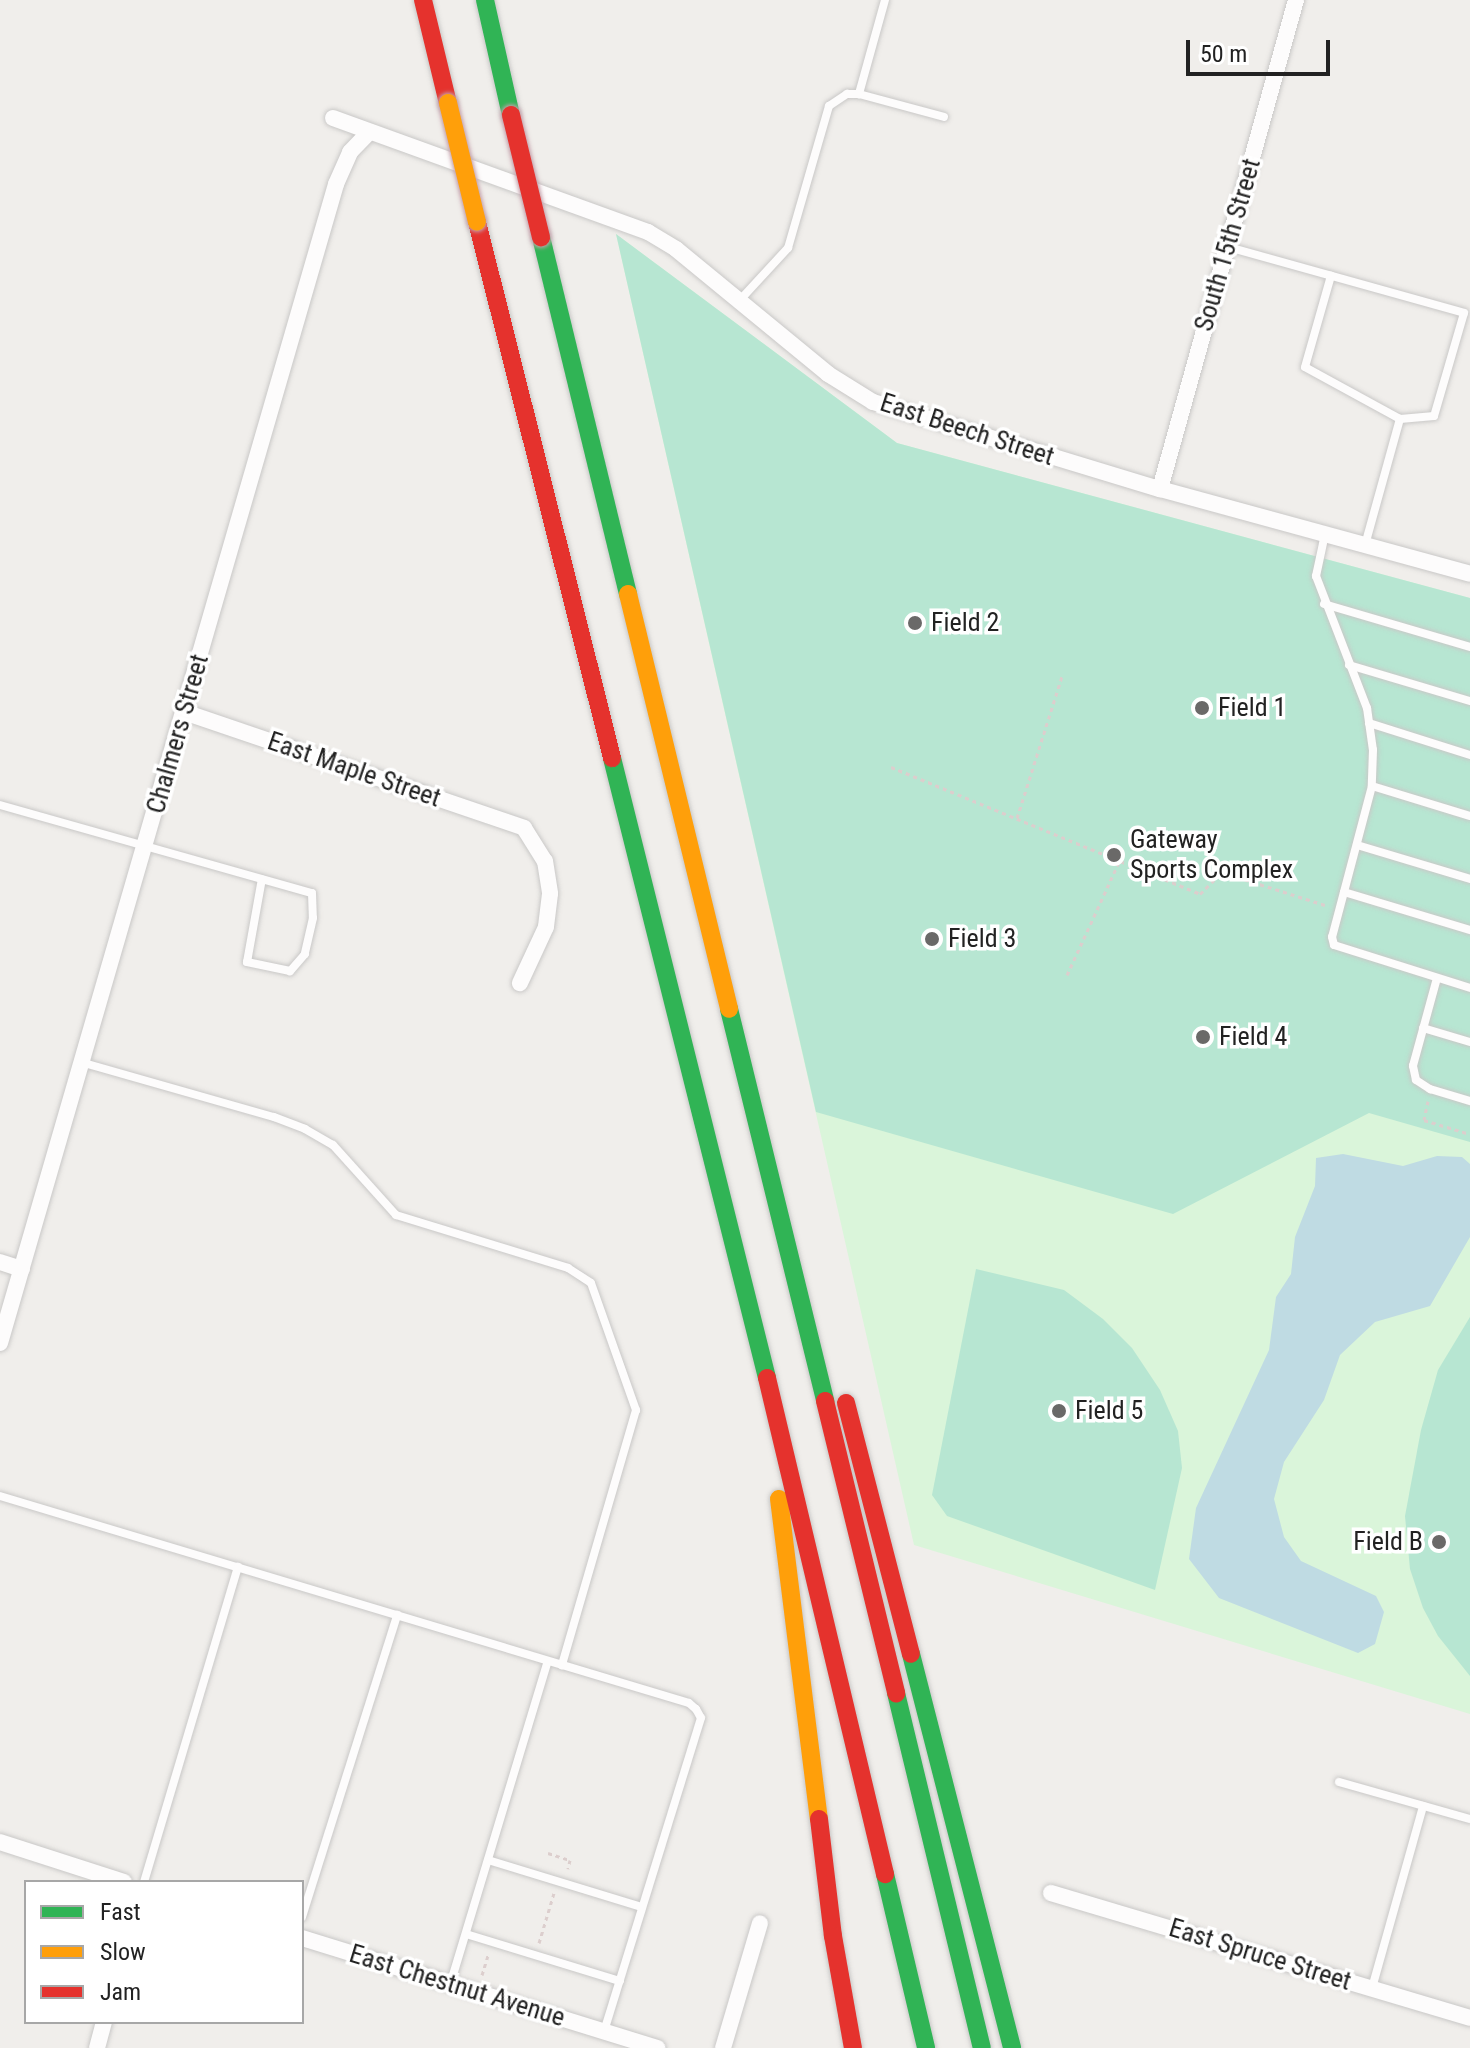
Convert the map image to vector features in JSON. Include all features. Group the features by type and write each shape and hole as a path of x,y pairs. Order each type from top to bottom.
{"highway":[{"path":"423,0 760,1349 926,2048"},
{"path":"485,0 982,2048"},
{"path":"723,983 845,1398 1012,2048"},
{"path":"760,1349 833,1936 853,2048"},
{"path":"832,2034 833,1936"}],"street":[{"name":"South 15th Street","path":"1160,489 1296,0"},
{"name":"East Beech Street","path":"333,118 623,220 676,249 828,374 873,402 1160,489 1470,574"},
{"name":"Chalmers Street","path":"0,1343 84,1063 336,184 350,152 369,132"},
{"name":"East Maple Street","path":"184,712 524,828 545,861 550,894 546,927 520,983"},
{"path":"0,1262 22,1269"},
{"path":"0,1842 118,1880"},
{"name":"East Spruce Street","path":"1051,1893 1470,2018"},
{"path":"723,2048 760,1923"},
{"name":"East Chestnut Avenue","path":"304,1939 657,2048"},
{"path":"97,2048 103,2024"}],"lane":[{"path":"859,94 885,0"},
{"path":"740,300 788,248 829,106 847,94 859,94 944,117"},
{"path":"1227,247 1464,313 1434,416 1400,419 1305,367 1331,276"},
{"path":"1365,545 1400,419"},
{"path":"1325,534 1316,576 1369,723 1373,750 1372,786 1344,892 1334,945 1470,988"},
{"path":"1324,604 1470,647"},
{"path":"1349,665 1470,701"},
{"path":"1369,723 1470,755"},
{"path":"1372,786 1470,816"},
{"path":"0,805 312,893 313,918 305,954 290,971 247,962 262,879"},
{"path":"1357,845 1470,879"},
{"path":"1344,892 1470,930"},
{"path":"1437,978 1413,1066 1416,1080 1430,1089 1470,1101"},
{"path":"1423,1028 1470,1042"},
{"path":"84,1063 274,1117 305,1129 333,1145 396,1215 568,1268 591,1283 636,1410 562,1665"},
{"path":"0,1496 689,1703 701,1718 604,2031"},
{"path":"145,1880 238,1567"},
{"path":"304,1911 397,1615"},
{"path":"450,1985 548,1661"},
{"path":"1339,1782 1470,1819"},
{"path":"1372,1988 1423,1806"},
{"path":"488,1860 642,1907"},
{"path":"466,1934 620,1981"}],"path":[{"path":"1016,819 1062,676"},
{"path":"891,767 1200,894 1222,872 1340,910"},
{"path":"1067,975 1120,861"},
{"path":"1430,1089 1424,1120 1470,1134"},
{"path":"535,1955 570,1860 548,1853"},
{"path":"482,1975 488,1954"}],"green space":[{"name":"Gateway Sports Complex","path":"616,234 897,443 1470,598 1470,1714 914,1545"},
{"name":"Gateway Sports Complex","path":"616,234 897,443 1470,598 1470,1142 1369,1113 1173,1214 816,1112"},
{"name":"Field 5","path":"976,1269 1064,1290 1103,1319 1132,1348 1160,1390 1178,1431 1182,1468 1155,1590 947,1516 932,1495"},
{"name":"Field B","path":"1470,1317 1470,1676 1438,1636 1423,1608 1410,1569 1405,1516 1421,1430 1438,1370"}],"water":[{"path":"1343,1154 1403,1166 1437,1156 1462,1157 1470,1164 1470,1237 1430,1306 1375,1322 1340,1355 1324,1400 1284,1462 1274,1499 1284,1537 1301,1561 1376,1596 1384,1612 1375,1644 1358,1653 1219,1598 1189,1559 1196,1508 1269,1350 1276,1297 1291,1274 1295,1237 1315,1186 1316,1158"}],"traffic: fast":[{"path":"485,0 511,115"},
{"path":"541,237 628,594"},
{"path":"612,758 767,1378"},
{"path":"729,1009 825,1401"},
{"path":"911,1654 1012,2048"},
{"path":"896,1693 982,2048"},
{"path":"885,1874 926,2048"}],"traffic: slow":[{"path":"448,103 477,222"},
{"path":"628,594 729,1009"},
{"path":"779,1499 819,1819"}],"traffic: jam":[{"path":"423,0 448,103"},
{"path":"511,115 541,237"},
{"path":"477,222 612,758"},
{"path":"767,1378 885,1874"},
{"path":"825,1401 896,1693"},
{"path":"846,1403 911,1654"},
{"path":"819,1819 833,1936 853,2048"}],"place":[{"name":"Field 2","path":"915,623"},
{"name":"Field 1","path":"1202,708"},
{"name":"Gateway Sports Complex","path":"1114,855"},
{"name":"Field 3","path":"932,939"},
{"name":"Field 4","path":"1203,1037"},
{"name":"Field 5","path":"1059,1411"},
{"name":"Field B","path":"1439,1542"}]}
